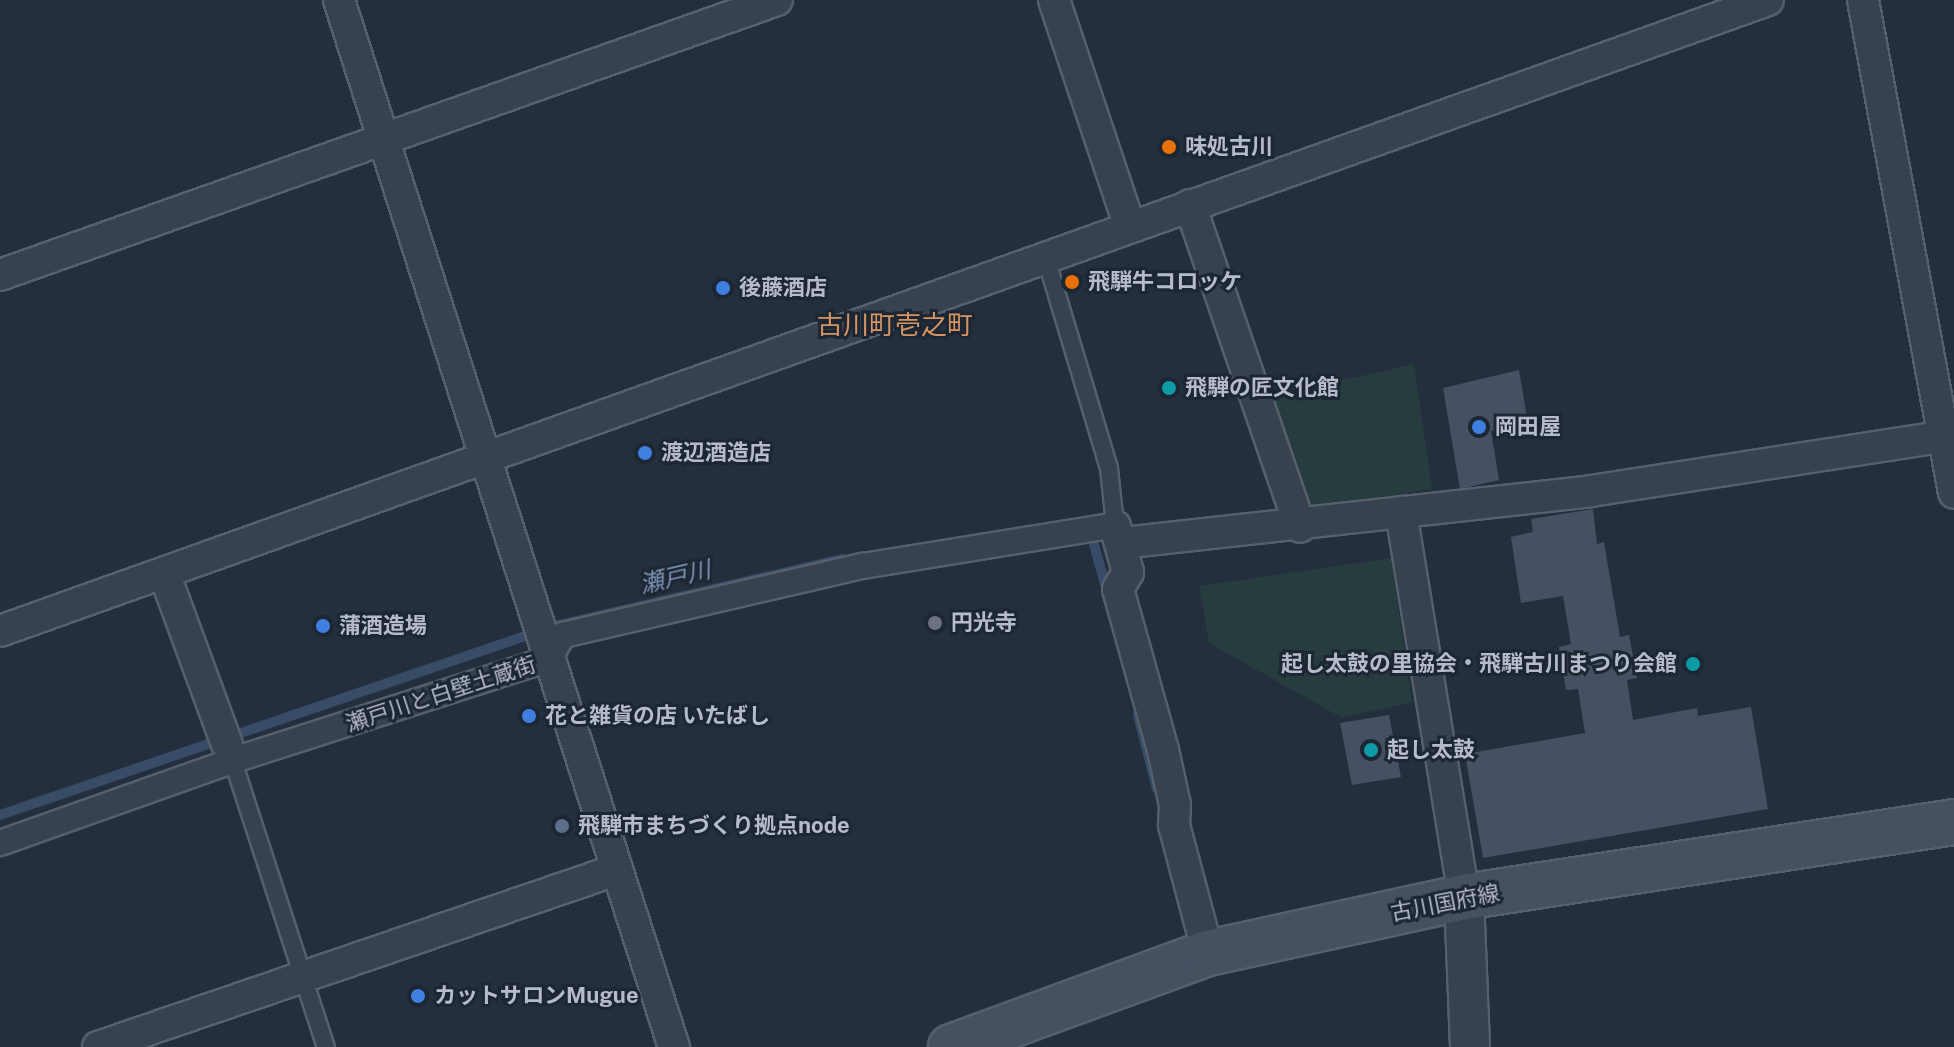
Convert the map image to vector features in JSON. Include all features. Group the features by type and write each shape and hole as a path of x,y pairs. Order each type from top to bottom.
{"main road":[{"name":"古川国府線","path":"951,1047 1208,953 1464,897 1954,822"}],"street":[{"path":"339,0 674,1047"},
{"path":"0,275 383,136 777,0"},
{"path":"1054,0 1130,227"},
{"path":"0,631 1045,255 1768,0"},
{"path":"1863,0 1949,436 1954,493"},
{"path":"1190,205 1300,527"},
{"path":"1208,953 1174,825 1175,805 1163,750 1118,589 1128,572 1113,532 1300,527 1401,512 1591,491 1949,436"},
{"path":"1401,512 1464,897 1470,1047"},
{"name":"瀬戸川と白壁土蔵街","path":"0,843 226,743 563,635 863,566 1077,531 1113,532"},
{"path":"164,573 226,743"},
{"path":"98,1047 301,975 616,870"}],"lane":[{"path":"1045,255 1109,468 1113,532"},
{"path":"226,743 326,1047"}],"green space":[{"path":"1414,364 1432,489 1311,508 1273,396"},
{"path":"1391,558 1412,702 1342,718 1209,643 1199,586"}],"building":[{"name":"岡田屋","path":"1519,370 1528,423 1491,431 1499,480 1460,489 1443,388"},
{"path":"1593,509 1597,544 1604,542 1620,637 1629,635 1637,678 1627,680 1633,720 1697,708 1698,716 1751,707 1768,809 1483,858 1465,754 1585,733 1578,689 1566,690 1559,647 1571,644 1563,596 1521,603 1511,537 1533,532 1531,519"},
{"name":"起し太鼓","path":"1389,715 1401,777 1352,785 1340,723"}],"waterway":[{"name":"瀬戸川","path":"1090,530 1108,595"},
{"name":"瀬戸川","path":"555,626 843,559"},
{"name":"瀬戸川","path":"0,815 540,631"},
{"name":"瀬戸川","path":"1138,715 1157,789"}],"place":[{"name":"味処古川","path":"1169,147"},
{"name":"飛騨牛コロッケ","path":"1072,282"},
{"name":"後藤酒店","path":"723,288"},
{"name":"飛騨の匠文化館","path":"1169,388"},
{"name":"岡田屋","path":"1479,427"},
{"name":"渡辺酒造店","path":"645,453"},
{"name":"円光寺","path":"935,623"},
{"name":"蒲酒造場","path":"323,626"},
{"name":"起し太鼓の里協会・飛騨古川まつり会館","path":"1693,664"},
{"name":"花と雑貨の店 いたばし","path":"529,716"},
{"name":"起し太鼓","path":"1371,750"},
{"name":"飛騨市まちづくり拠点node","path":"562,826"},
{"name":"カットサロンMugue","path":"418,996"}],"district":[{"name":"古川町壱之町","path":"895,325"}]}
